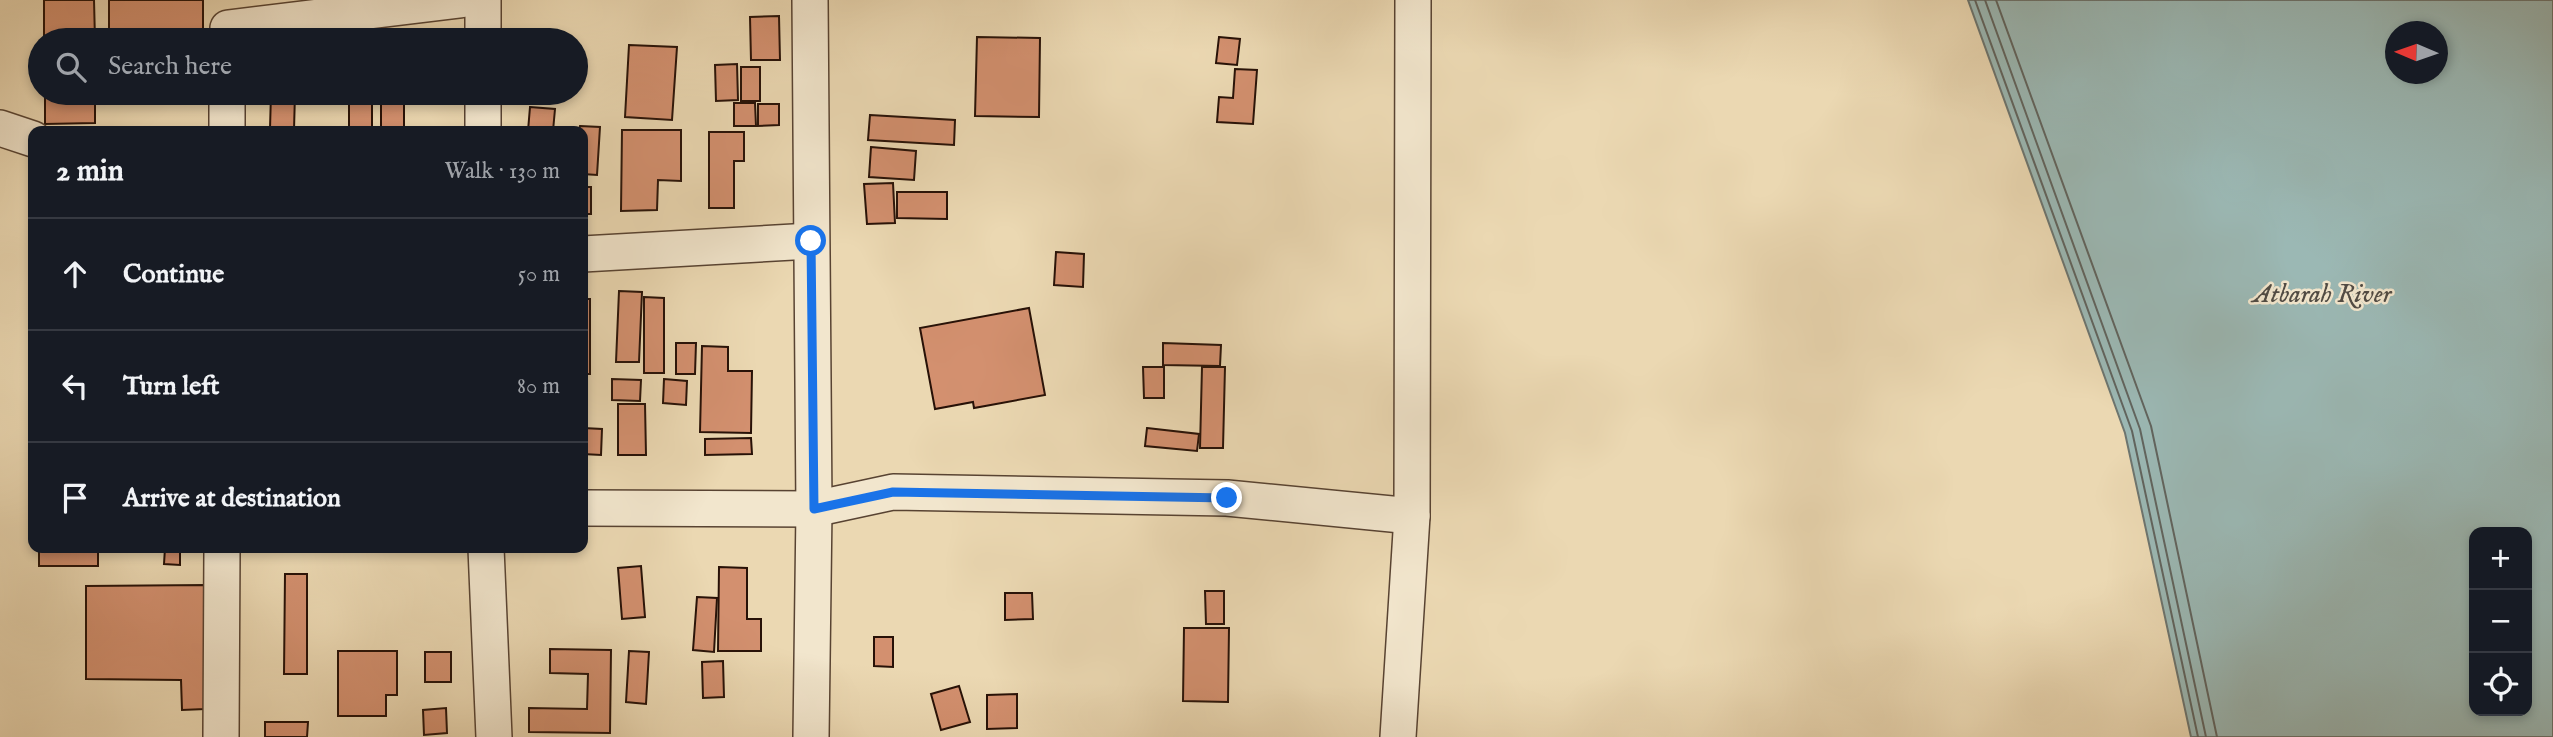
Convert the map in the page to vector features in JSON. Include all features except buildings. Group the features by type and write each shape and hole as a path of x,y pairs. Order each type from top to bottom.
{"street":[{"path":"228,23 460,0"},
{"path":"483,0 483,28"},
{"path":"810,0 814,509 811,737"},
{"path":"1398,737 1412,516 1413,0"},
{"path":"227,105 227,126"},
{"path":"483,105 483,126"},
{"path":"0,128 28,137"},
{"path":"588,254 811,241"},
{"path":"588,508 814,509 893,492 921,492 1227,498 1412,516"},
{"path":"221,737 222,553"},
{"path":"486,553 494,737"}],"water":[{"name":"Atbarah River","path":"1968,0 2553,0 2553,737 2191,737 2125,433"}],"route":[{"path":"811,241 814,509 893,492 1227,498"}]}
